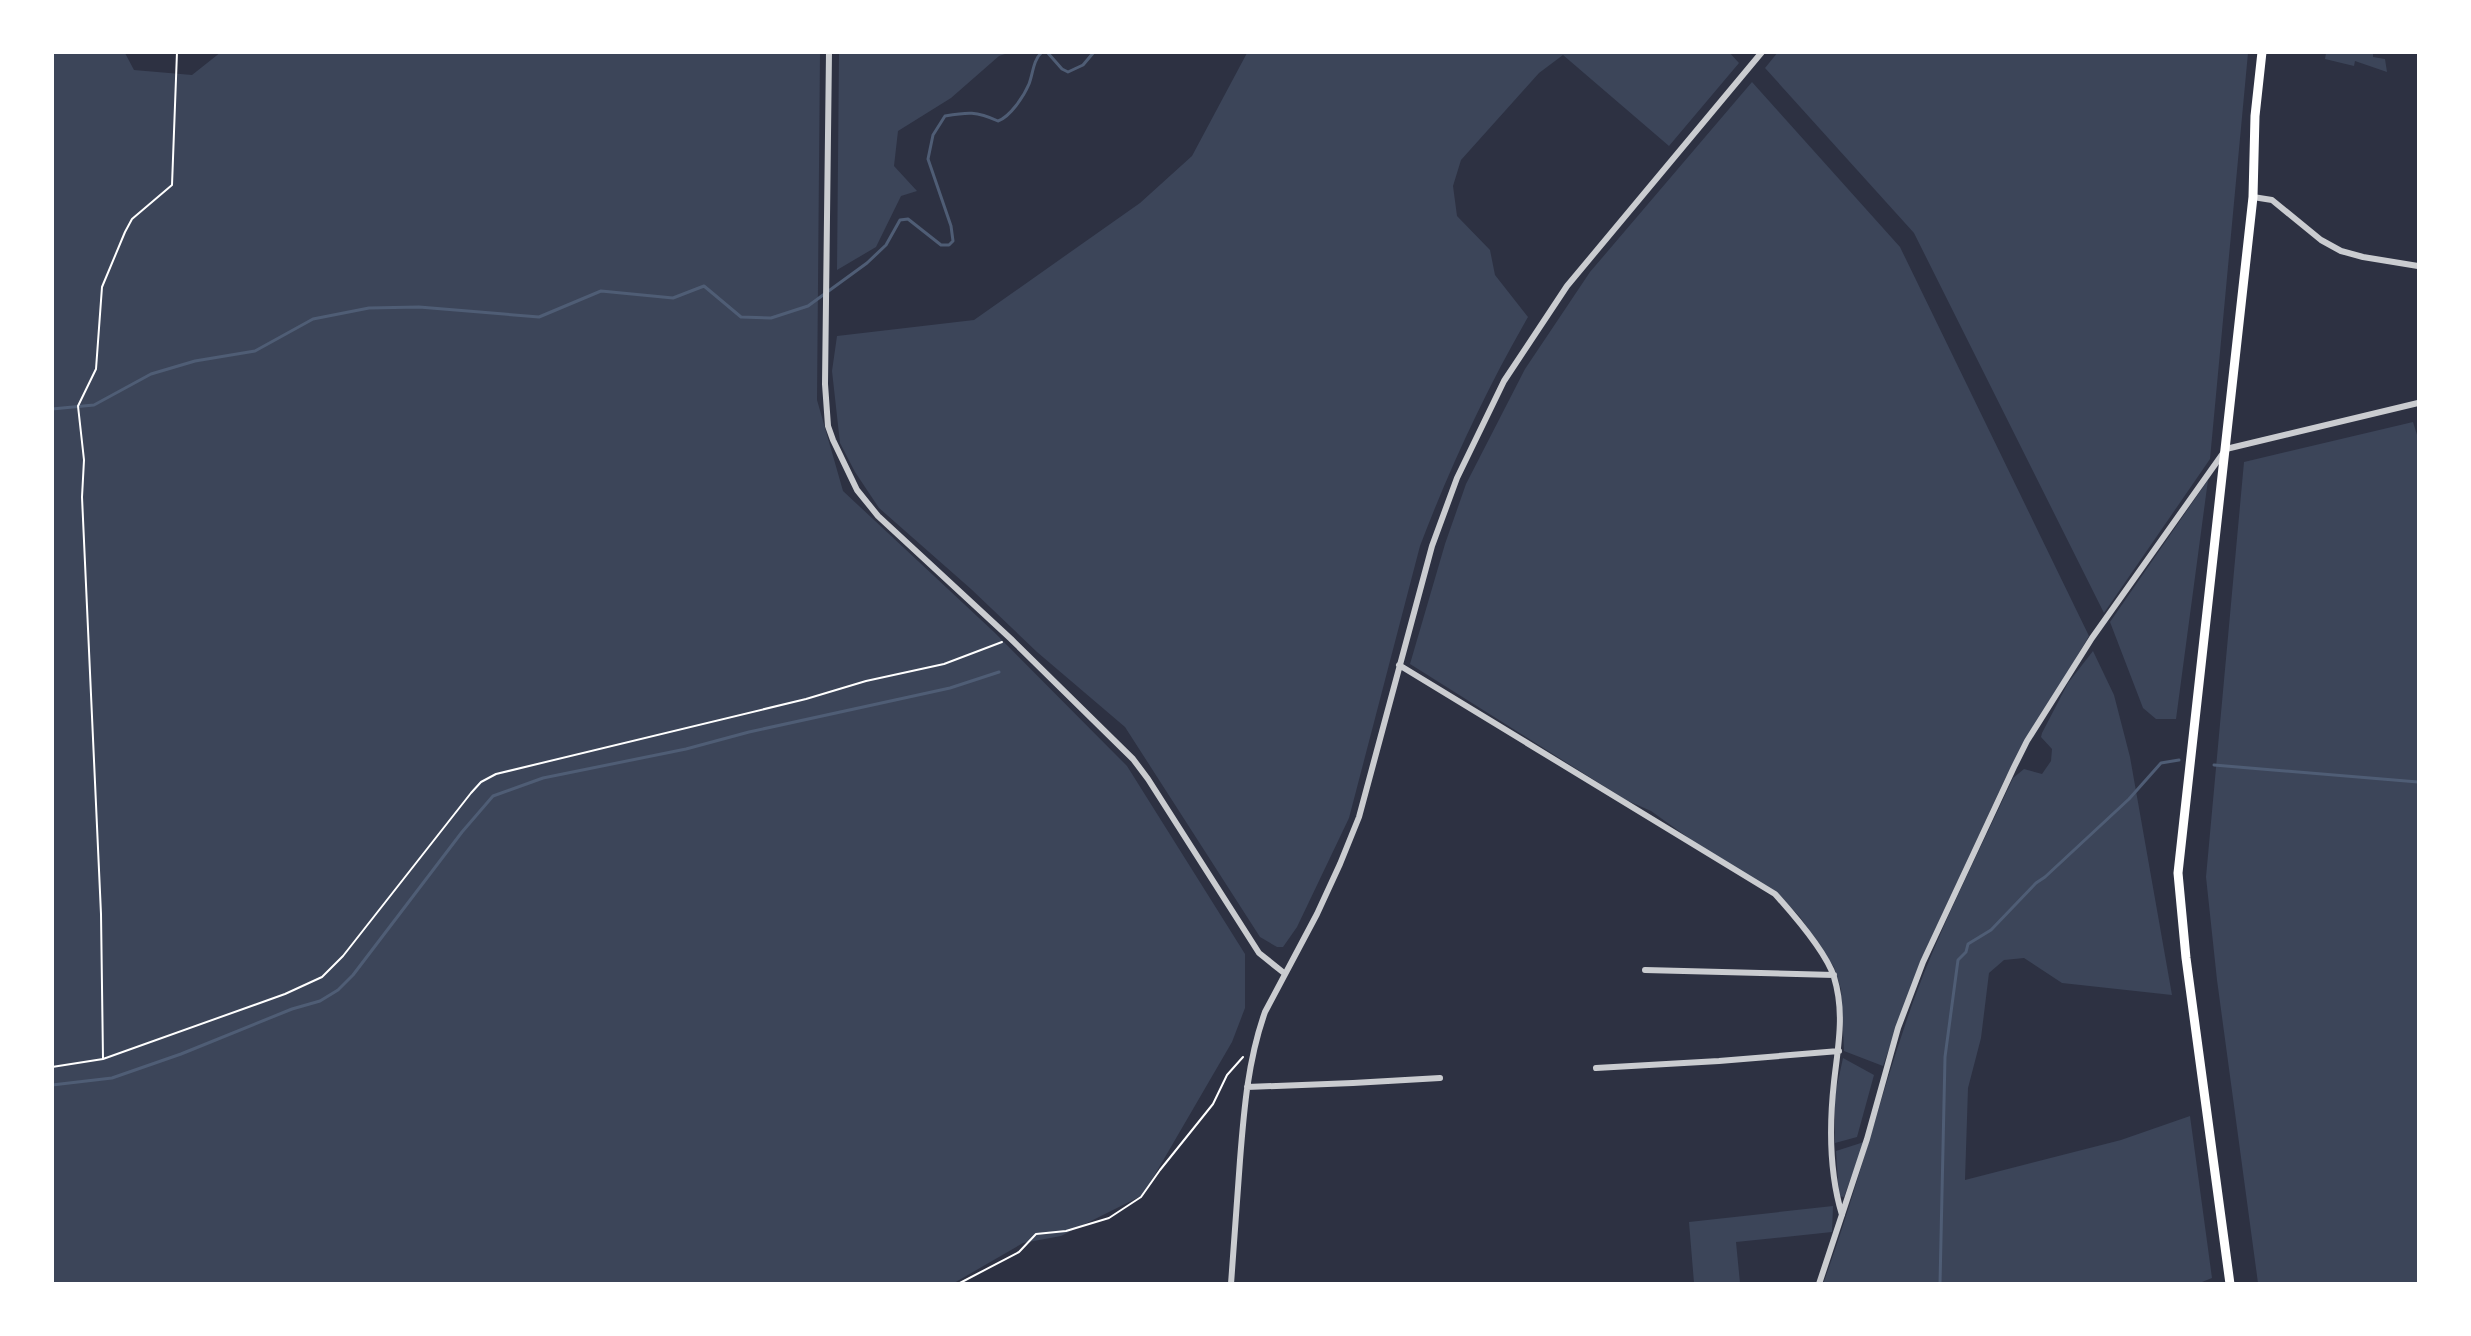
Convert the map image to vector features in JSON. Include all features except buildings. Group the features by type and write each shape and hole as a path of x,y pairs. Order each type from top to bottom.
{"main road":[{"path":"2230,1284 2186,958 2178,873 2253,197 2255,116 2262,52"}],"street":[{"path":"829,52 825,354 828,426 857,490 878,516 1011,639 1133,759 1259,954 1284,973"},
{"path":"1231,1284 1247,1087 1256,1037 1284,973 1321,904 1359,817 1432,546 1456,478 1504,381 1567,286 1762,52"},
{"path":"2253,197 2272,200 2322,240 2341,251 2418,266"},
{"path":"1819,1284 1867,1139 1898,1028 1923,962 2022,750 2092,638 2226,449 2418,403"},
{"path":"1399,665 1775,894 1818,949 1834,975 1841,1014 1831,1137 1833,1179 1842,1216"},
{"path":"1645,970 1834,975"},
{"path":"1596,1068 1839,1051"},
{"path":"1247,1087 1440,1077"}],"path":[{"path":"103,1059 100,914 82,507 84,460 78,406 96,369 102,287 125,232 132,219 172,185 177,52"},
{"path":"52,1067 103,1059 285,994 322,977 343,957 471,793 481,782 496,774 806,699 866,681 944,664 1011,639"},
{"path":"958,1284 1019,1252 1036,1234 1066,1231 1109,1218 1141,1197 1213,1104 1227,1075 1246,1053"}],"shaded area":[{"path":"221,52 820,53 817,400 843,491 994,632 1127,766 1245,954 1245,1008 1232,1042 1143,1195 1061,1236 1023,1243 954,1283 53,1283 52,53 125,53 134,70 192,75"},
{"path":"1729,52 1739,63 1669,146 1563,55 1539,73 1461,160 1453,186 1457,216 1490,250 1495,275 1528,317 1470,429 1420,546 1349,818 1297,927 1283,947 1277,947 1260,937 1125,727 1037,652 971,589 879,508 855,472 840,443 832,371 837,336 974,320 1140,203 1192,156 1247,53"},
{"path":"1778,52 2248,53 2210,459 2104,613 1914,233 1765,68"},
{"path":"839,53 1008,53 999,56 951,98 898,131 894,166 917,191 901,196 876,247 837,270"},
{"path":"2326,53 2373,53 2373,57 2385,59 2387,72 2355,61 2354,66 2325,59"},
{"path":"1752,82 1900,247 2089,636 2006,777 1920,962 1883,1066 1844,1051 1841,989 1834,967 1800,917 1775,891 1711,854 1651,811 1626,800 1410,664 1445,544 1466,484 1525,369 1590,272"},
{"path":"2413,422 2418,438 2418,1283 2258,1283 2217,980 2206,877 2244,462"},
{"path":"2208,480 2176,719 2156,719 2143,708 2110,622"},
{"path":"2093,651 2114,695 2130,757 2172,995 2062,983 2024,958 2004,960 1989,973 1981,1038 1968,1088 1965,1180 2121,1140 2190,1116 2212,1278 2197,1284 1823,1284 1847,1214 1901,1037 1936,945 2013,778 2024,769 2042,774 2051,761 2052,749 2041,737 2042,733 2068,683"},
{"path":"1843,1058 1874,1075 1857,1137 1835,1143 1835,1095"},
{"path":"1864,1142 1844,1197 1839,1196 1836,1151"},
{"path":"1833,1206 1832,1232 1736,1242 1740,1283 1694,1283 1689,1222"}],"waterway":[{"path":"52,409 94,405 151,374 195,361 255,351 313,319 369,308 419,307 539,317 601,291 673,298 704,286 741,317 771,318 808,306 867,263 886,245 900,220 908,219 941,245 949,245 953,241 951,226 928,159 933,135 945,116 972,113 998,121 1003,119 1024,94 1035,63 1042,52"},
{"path":"1047,52 1062,69 1068,72 1083,65 1094,52"},
{"path":"52,1085 112,1078 181,1054 292,1009 320,1001 338,990 353,975 462,832 493,796 543,778 686,749 749,732 950,688 999,672"},
{"path":"1940,1284 1945,1057 1958,960 1966,952 1968,944 1991,930 2036,883 2129,799 2161,763 2179,760"},
{"path":"2214,765 2418,782"}]}
